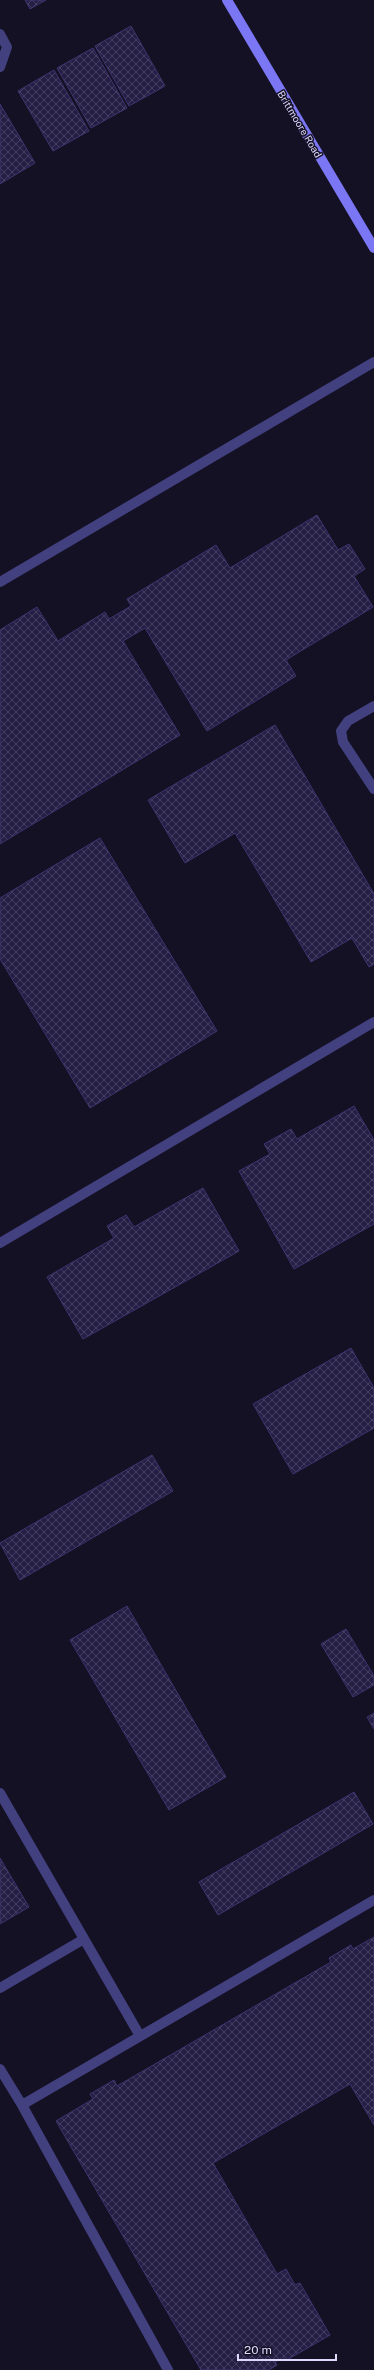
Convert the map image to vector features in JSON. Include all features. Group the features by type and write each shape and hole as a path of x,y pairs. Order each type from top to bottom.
{"main road":[{"name":"Brittmoore Road","path":"227,0 374,248"}],"lane":[{"path":"0,34 7,47 0,67"},
{"path":"0,582 374,362"},
{"path":"374,706 348,721 341,731 342,742 374,789"},
{"path":"0,1244 374,1022"},
{"path":"0,1793 140,2036"},
{"path":"22,2106 374,1900"},
{"path":"0,1988 84,1939"},
{"path":"0,2069 168,2370"}],"building":[{"path":"25,0 46,0 30,9"},
{"path":"131,26 165,86 129,106 95,46"},
{"path":"93,48 127,108 91,128 57,68"},
{"path":"54,70 89,131 53,151 18,91"},
{"path":"0,104 35,163 0,184"},
{"path":"317,515 338,550 349,544 365,569 354,576 373,607 286,660 296,676 207,731 145,628 123,641 180,735 0,844 0,630 37,607 58,641 105,612 109,619 131,606 127,599 216,545 230,568"},
{"path":"275,725 374,894 374,964 369,967 352,938 311,962 235,833 185,863 148,800"},
{"path":"100,838 217,1031 90,1108 0,959 0,898"},
{"path":"354,1106 374,1140 374,1224 294,1269 239,1171 270,1154 264,1144 291,1129 297,1139"},
{"path":"203,1188 239,1251 83,1339 47,1277 114,1238 107,1226 126,1215 134,1227"},
{"path":"351,1348 374,1388 374,1428 293,1474 253,1404"},
{"path":"152,1455 173,1491 20,1580 0,1543"},
{"path":"127,1606 226,1777 169,1810 70,1640"},
{"path":"346,1629 374,1676 374,1685 353,1697 321,1644"},
{"path":"374,1713 374,1729 367,1717"},
{"path":"354,1792 373,1824 218,1915 199,1882"},
{"path":"0,1858 29,1907 0,1924"},
{"path":"374,1937 374,2125 350,2084 213,2163 277,2274 286,2269 295,2285 300,2283 330,2335 285,2361 283,2357 275,2362 277,2365 269,2370 201,2370 56,2121 93,2099 90,2094 114,2080 117,2086 331,1962 329,1958 351,1945 353,1949"}]}
